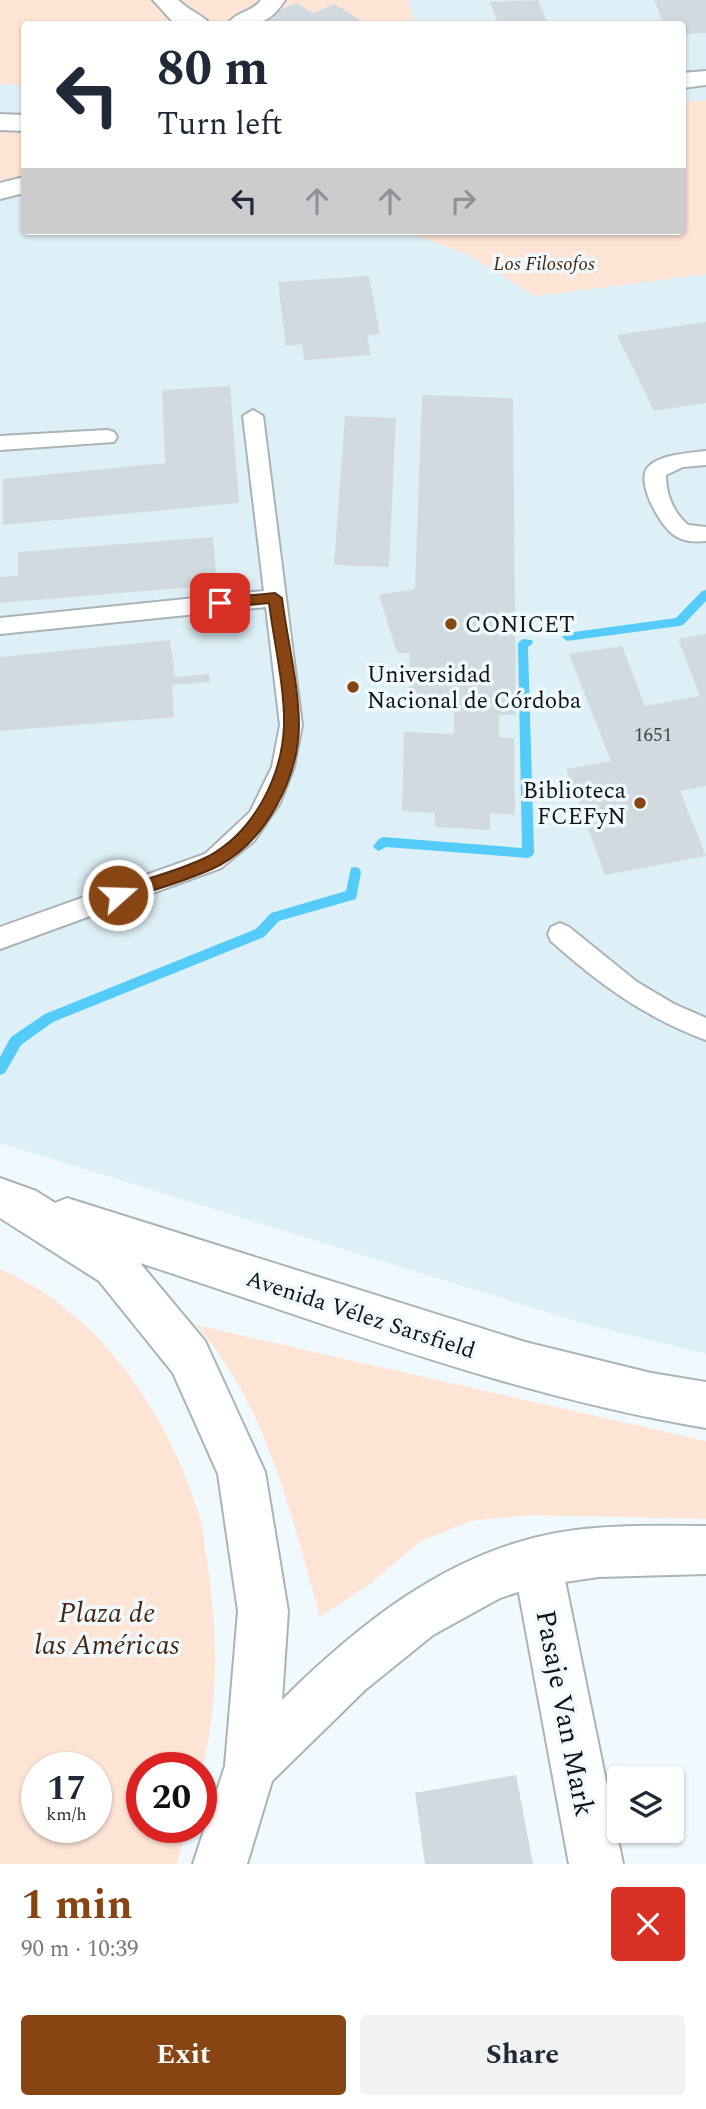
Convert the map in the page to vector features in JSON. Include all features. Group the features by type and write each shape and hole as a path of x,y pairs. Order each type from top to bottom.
{"main road":[{"path":"165,0 181,17 191,21"},
{"path":"246,21 266,11 273,0"},
{"path":"686,66 706,64"},
{"path":"686,80 706,78"},
{"path":"0,122 21,123"},
{"path":"0,191 21,187"},
{"path":"11,1201 114,1266 189,1356 241,1472 263,1611 250,1766 220,1864"},
{"name":"Avenida Vélez Sarsfield","path":"11,1201 525,1365 652,1396 706,1405"},
{"path":"250,1766 363,1657 439,1600 480,1579 537,1561 575,1556 706,1550"},
{"name":"Pasaje Van Mark","path":"537,1561 596,1864"}],"lane":[{"path":"0,938 213,861 239,844 261,818 275,793 288,751 291,725 253,416"},
{"path":"0,443 107,437"},
{"path":"706,458 680,461 656,471 654,485 672,523 689,534 706,534"},
{"path":"0,626 275,598"},
{"path":"560,934 612,979 680,1020 706,1029"}],"shaded area":[{"name":"Universidad Nacional de Córdoba","path":"0,0 706,0 706,1354 588,1325 0,1143"}],"green space":[{"path":"0,0 408,0 414,21 21,21 21,86 0,84"},
{"name":"Los Filosofos","path":"706,100 706,274 535,296 467,254 414,235 686,235 686,103"},
{"path":"0,132 21,133 21,177 0,181"},
{"name":"Plaza de las Américas","path":"0,1269 36,1288 69,1311 125,1369 168,1439 199,1514 211,1587 215,1641 214,1694 206,1752 126,1752 126,1843 183,1843 177,1864 0,1864"},
{"path":"196,1325 706,1441 706,1519 530,1515 471,1521 421,1541 370,1584 320,1617 287,1501 259,1427 242,1391 221,1357"}],"building":[{"path":"538,0 547,21 497,21 490,2"},
{"path":"654,0 706,0 706,33 686,34 686,21 663,21"},
{"path":"296,3 313,13 335,4 360,20 358,21 254,21"},
{"path":"369,276 380,334 367,335 371,355 304,360 302,344 286,346 278,282"},
{"path":"706,322 706,403 654,411 617,335"},
{"path":"230,386 239,503 3,525 3,479 165,463 162,390"},
{"name":"CONICET","path":"422,395 513,398 516,715 499,715 499,737 514,738 515,815 490,813 490,830 435,827 435,813 402,811 404,732 454,734 454,712 408,710 410,653 397,653 379,595 415,589"},
{"path":"345,416 396,418 389,567 334,565"},
{"path":"213,537 217,585 0,603 0,577 18,576 18,552"},
{"path":"706,634 706,786 680,791 706,856 605,875 566,769 611,761 569,654 622,646 645,706 700,696 678,639"},
{"path":"170,640 175,677 209,674 210,682 172,685 174,717 0,731 0,657"},
{"path":"516,1775 533,1864 425,1864 415,1793"}],"waterway":[{"path":"567,637 679,622 706,594"},
{"path":"379,846 383,842 528,853 523,643 528,643"},
{"path":"0,1069 16,1041 49,1018 260,933 275,917 352,895 355,872"}],"place":[{"name":"CONICET","path":"451,624"},
{"name":"Universidad Nacional de Córdoba","path":"353,687"},
{"name":"Biblioteca FCEFyN","path":"640,803"}],"route":[{"path":"118,895 213,861 239,844 261,818 275,793 288,751 291,725 275,598 220,603"}]}
